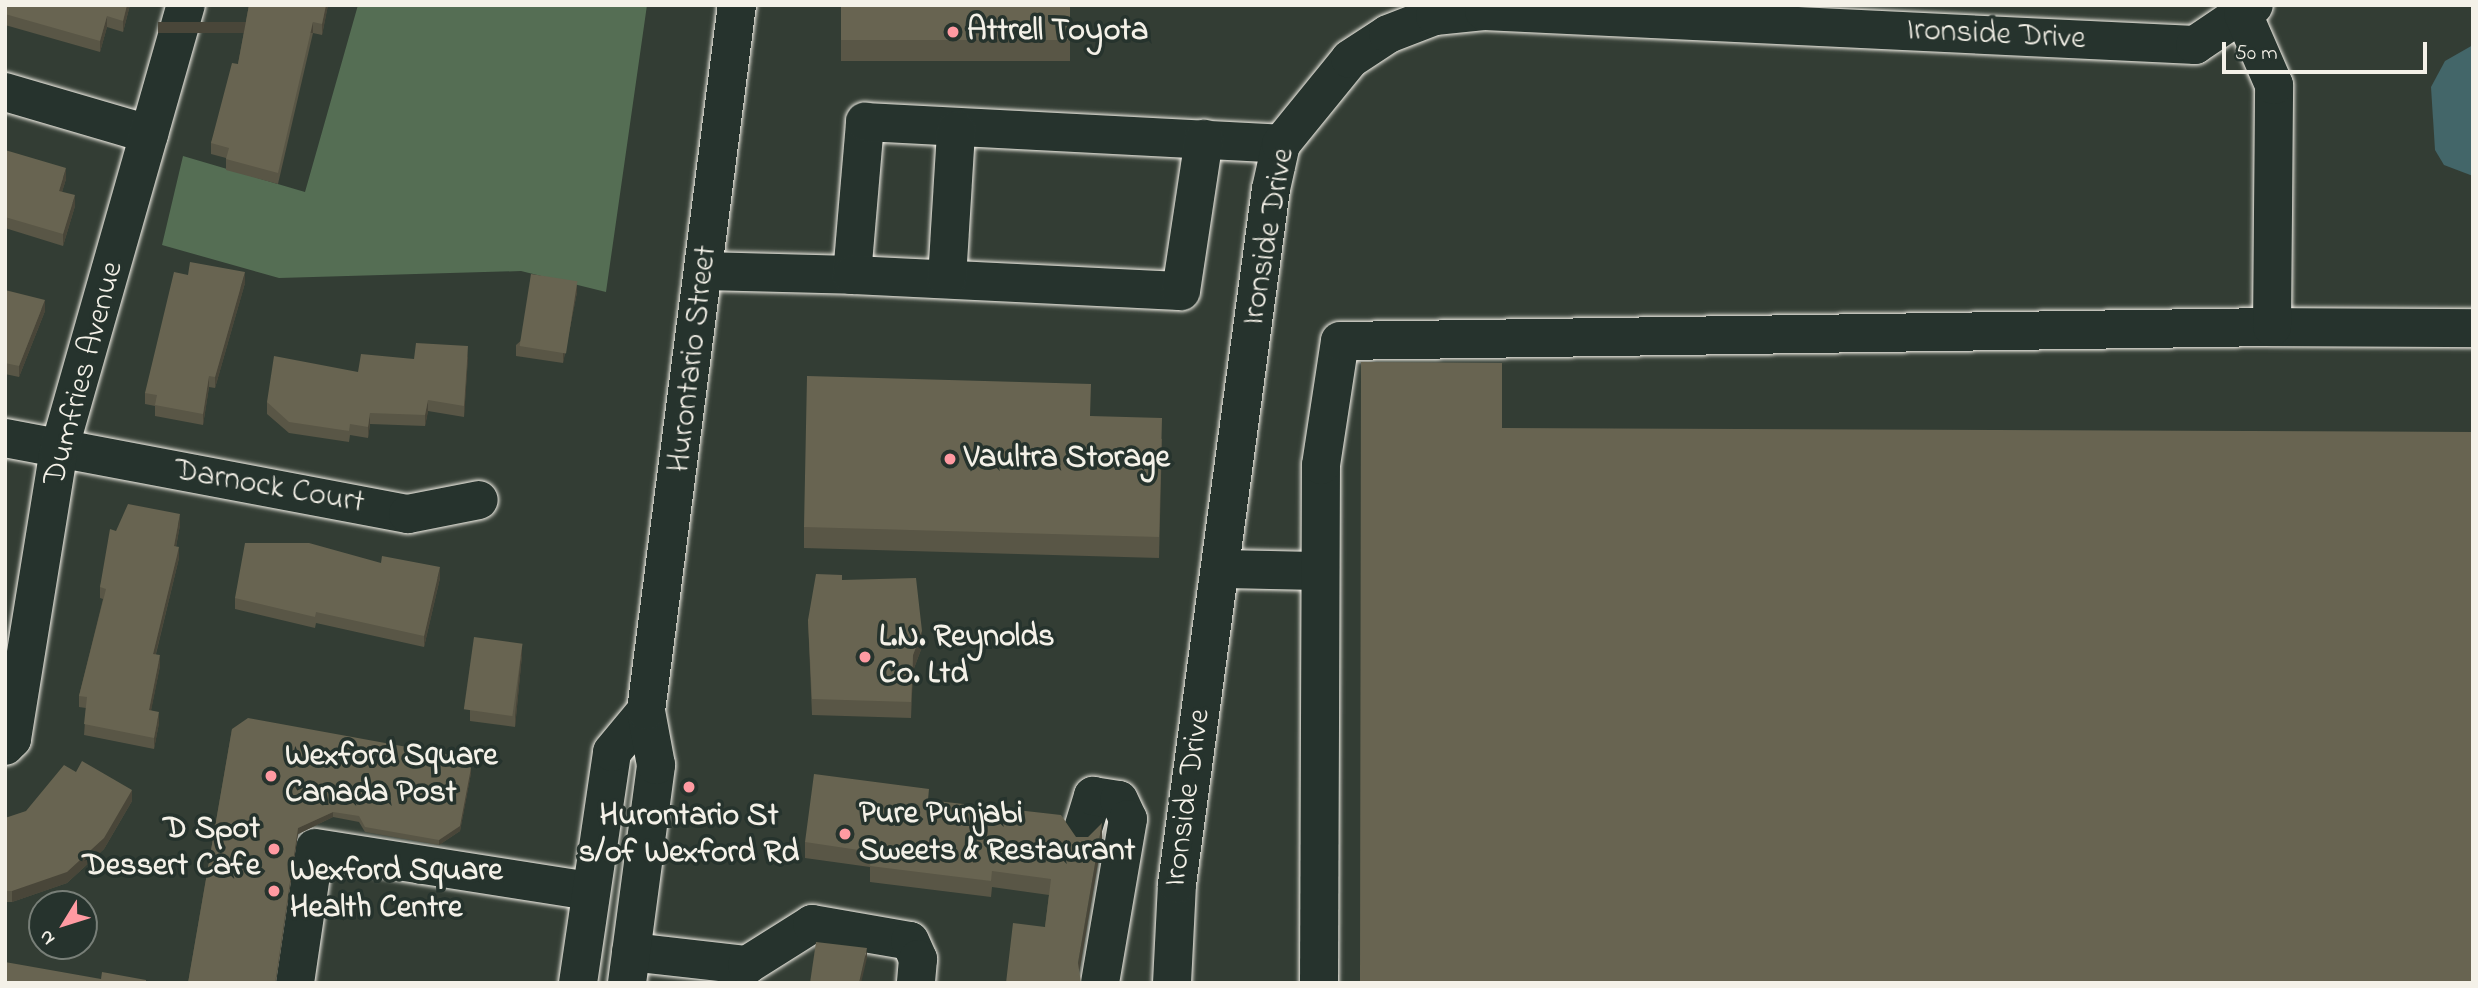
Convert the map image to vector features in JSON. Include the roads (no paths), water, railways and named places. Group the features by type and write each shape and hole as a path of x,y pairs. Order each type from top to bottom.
{"street":[{"name":"Dumfries Avenue","path":"5,746 12,739 59,450 186,5"},
{"name":"Hurontario Street","path":"629,967 656,765 646,711 737,5"},
{"name":"Ironside Drive","path":"1172,983 1177,884 1281,144 1350,59 1388,34 1435,16 1484,10 2195,45 2248,10"},
{"path":"2248,10 2274,85 2272,327"},
{"path":"5,92 149,134"},
{"path":"852,275 865,122 956,130 1281,144"},
{"path":"947,279 956,130"},
{"path":"704,271 852,275 1181,291 1204,139"},
{"path":"1319,983 1321,465 1339,341 2272,327 2473,328"},
{"name":"Darnock Court","path":"5,438 408,514 479,500"},
{"path":"1221,569 1320,572"},
{"path":"578,983 612,752 646,711"},
{"path":"1082,832 1093,796 1119,800 1128,819 1100,983"},
{"path":"295,983 315,848 590,891"},
{"path":"629,967 747,965 812,924 910,941 917,950 916,983"}],"water":[{"path":"2473,45 2473,176 2444,165 2435,150 2431,87 2445,61"}],"place":[{"name":"Attrell Toyota","path":"953,32"},
{"name":"Vaultra Storage","path":"950,459"},
{"name":"L.N. Reynolds Co. Ltd","path":"865,657"},
{"name":"Wexford Square Canada Post","path":"271,776"},
{"name":"Hurontario St s/of Wexford Rd","path":"689,787"},
{"name":"Pure Punjabi Sweets & Restaurant","path":"845,834"},
{"name":"D Spot Dessert Cafe","path":"274,849"},
{"name":"Wexford Square Health Centre","path":"274,891"}]}
